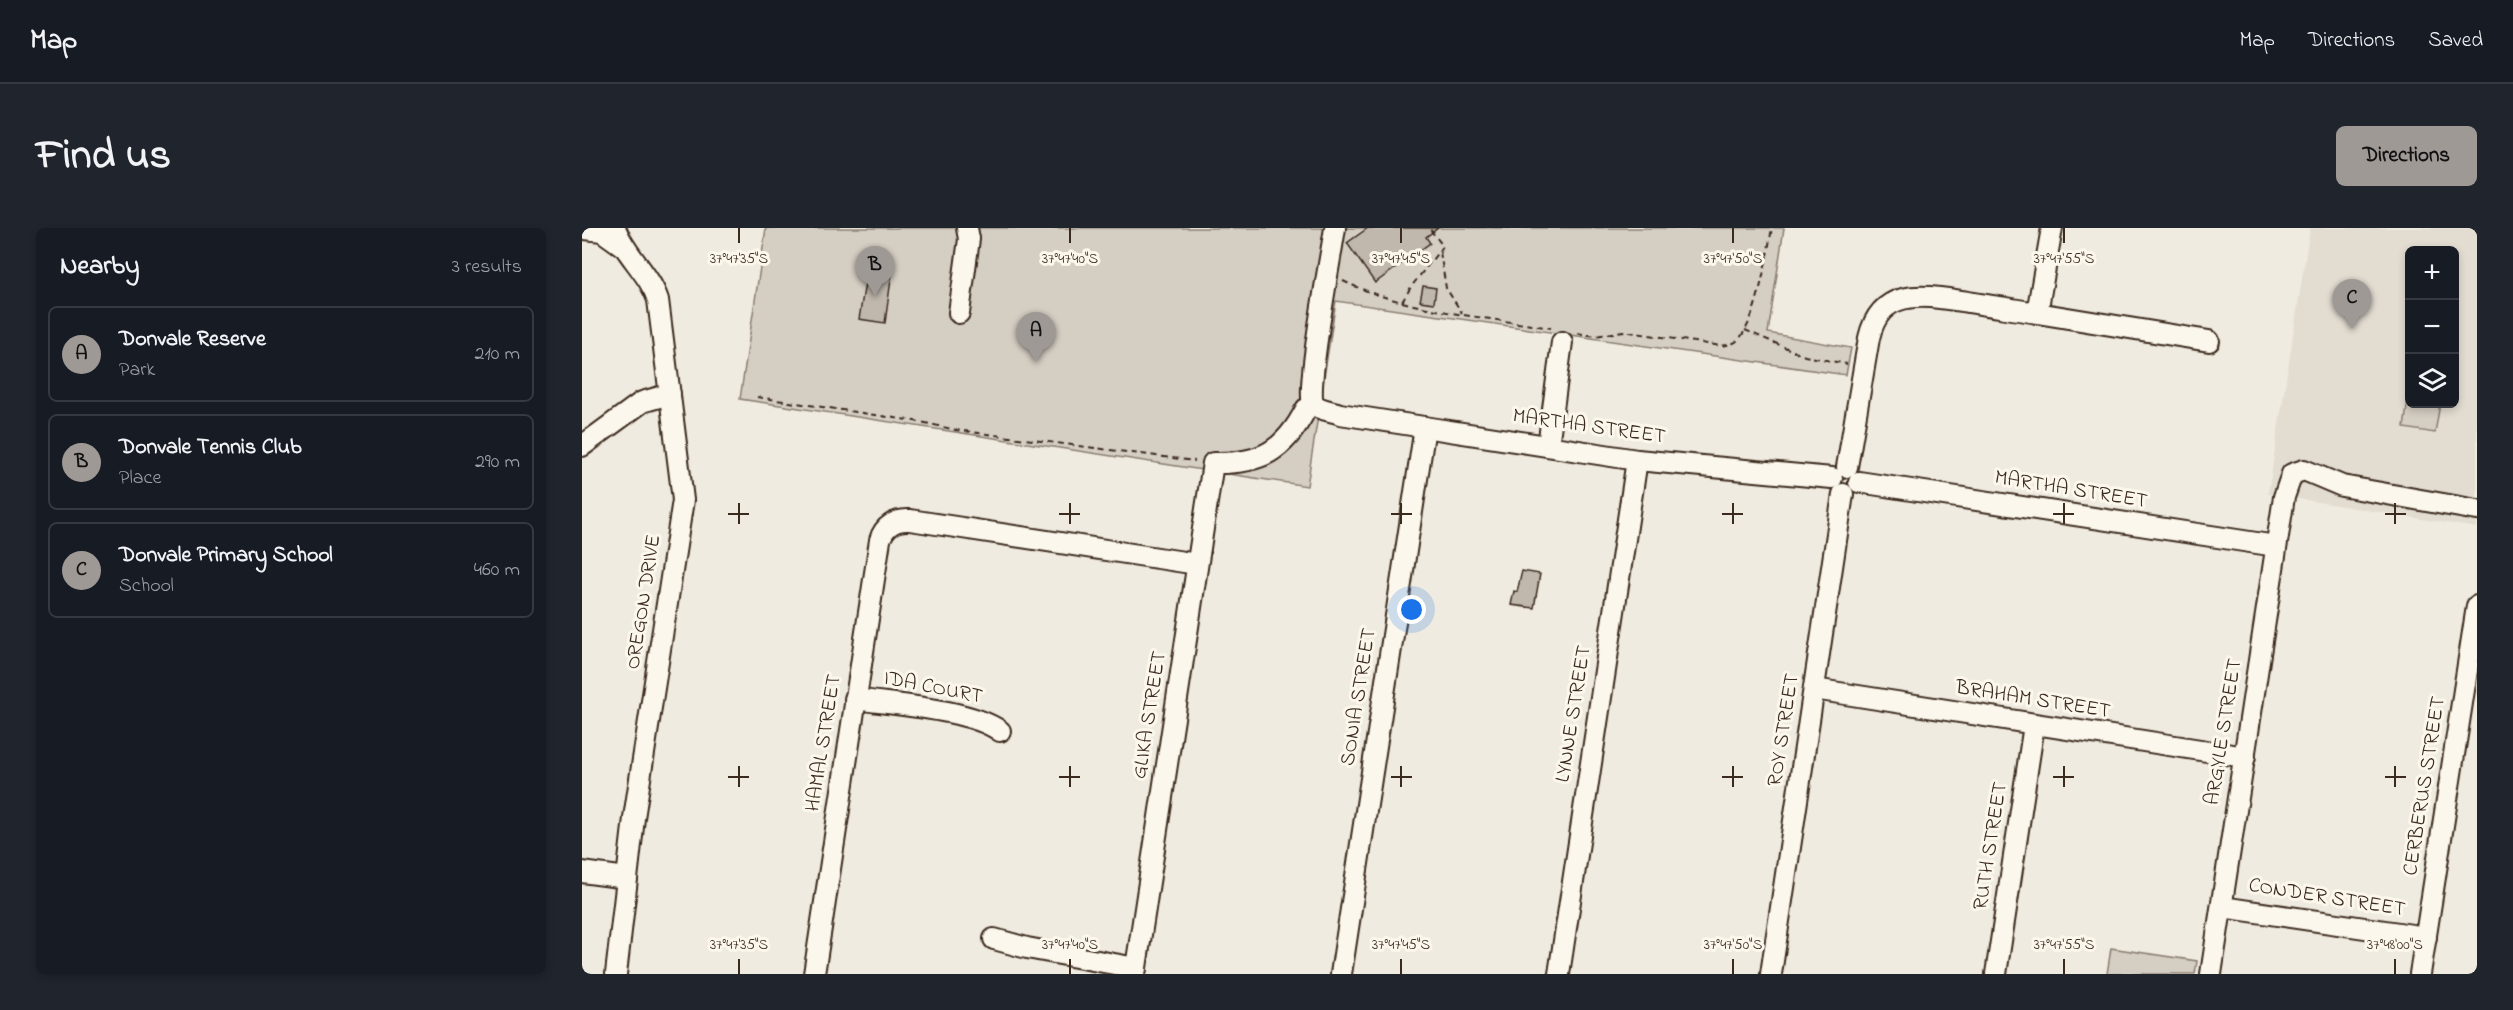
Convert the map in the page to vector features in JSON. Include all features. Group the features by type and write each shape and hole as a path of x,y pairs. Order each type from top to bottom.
{"street":[{"path":"959,313 969,239 967,228"},
{"path":"1213,463 1241,463 1273,451 1289,437 1312,410 1304,401 1313,366 1335,228"},
{"path":"2037,313 2052,228"},
{"name":"OREGON DRIVE","path":"585,229 602,231 619,237 652,286 658,300 682,485 682,508 627,878 616,974"},
{"name":"ROY STREET","path":"1771,974 1845,480 1872,324 1893,302 1904,298 1929,297 2209,341"},
{"path":"1548,446 1563,334"},
{"path":"582,446 642,402 670,394"},
{"name":"MARTHA STREET","path":"1312,410 1637,460 1845,480 2276,546"},
{"name":"SONIA STREET","path":"1341,974 1425,427"},
{"name":"LYNNE STREET","path":"1559,974 1637,460"},
{"name":"GLIKA STREET","path":"1136,971 1213,463"},
{"name":"ARGYLE STREET","path":"2211,974 2276,546 2284,497 2292,474 2304,470 2342,486 2477,510"},
{"name":"HAMAL STREET","path":"814,974 880,540 886,528 892,524 910,520 1197,564"},
{"name":"CERBERUS STREET","path":"2420,974 2477,606"},
{"name":"BRAHAM STREET","path":"1814,689 2245,757"},
{"name":"IDA COURT","path":"855,699 969,717 988,723 1000,731"},
{"name":"RUTH STREET","path":"1996,974 2034,725"},
{"path":"582,872 627,878"},
{"name":"CONDER STREET","path":"2222,907 2426,938"},
{"path":"994,939 1136,971"}],"path":[{"path":"1402,302 1443,246 1429,228"},
{"path":"1328,274 1360,289 1402,302 1563,334 1596,336 1623,332 1721,346 1738,340 1745,330 1761,284 1772,228"},
{"path":"1440,250 1443,278 1450,297 1461,313"},
{"path":"1745,330 1820,361 1864,367"},
{"path":"757,397 921,422 956,430 1213,463"}],"shaded area":[{"path":"766,228 1784,228 1768,333 1851,348 1846,375 1336,301 1307,486 740,399"},
{"path":"2310,228 2477,228 2477,528 2268,494"},
{"path":"2407,408 2439,408 2435,433 2404,428"},
{"path":"2111,948 2197,961 2195,974 2107,974"}],"building":[{"path":"1368,228 1438,228 1426,237 1430,243 1375,283 1347,243"},
{"path":"870,253 890,256 888,272 892,272 885,323 859,319"},
{"path":"1423,286 1436,288 1434,303 1420,301"},
{"path":"1522,571 1540,574 1534,608 1511,605"}],"place":[{"name":"Donvale Tennis Club","path":"875,296"},
{"name":"Donvale Primary School","path":"2352,329"},
{"name":"Donvale Reserve","path":"1036,362"}]}
